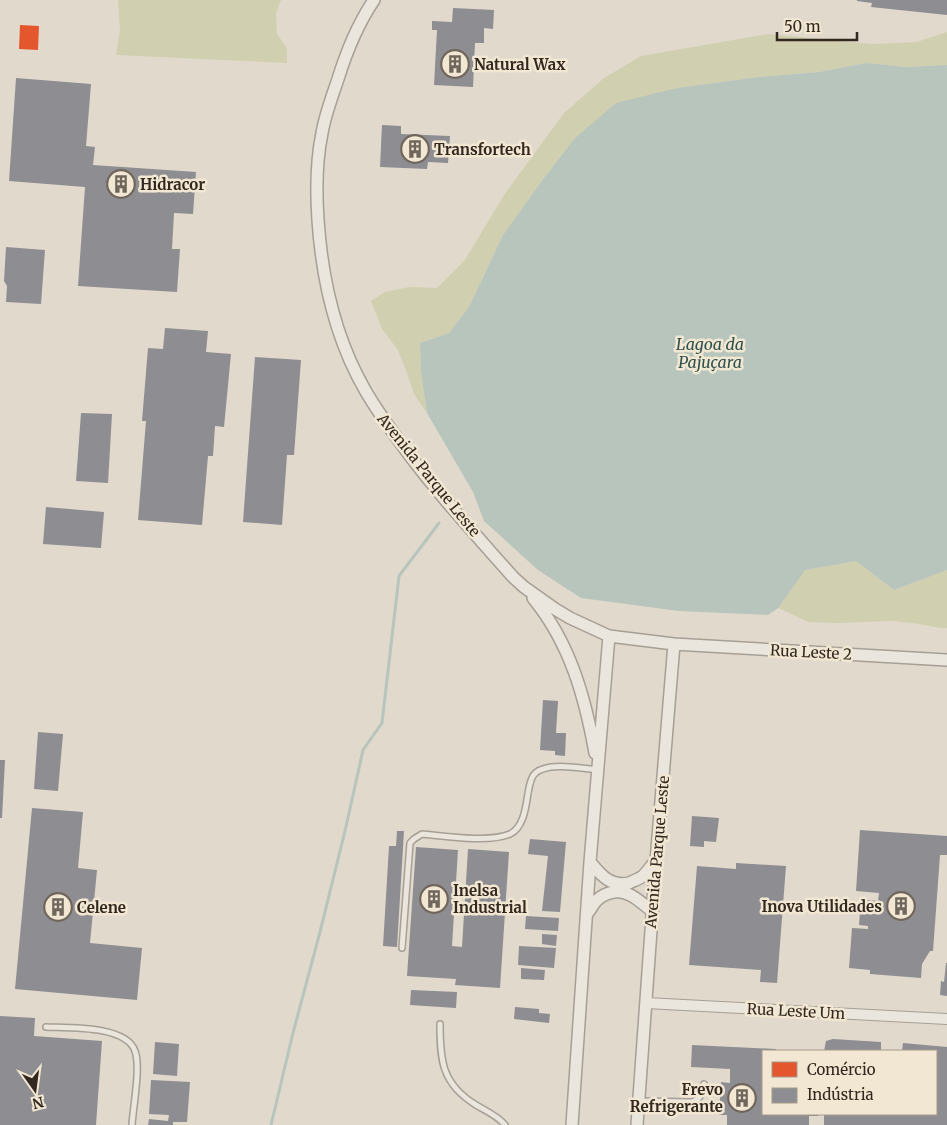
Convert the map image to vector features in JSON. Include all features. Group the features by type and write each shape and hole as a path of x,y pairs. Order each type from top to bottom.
{"street":[{"name":"Avenida Parque Leste","path":"374,0 348,48 327,110 321,134 317,168 317,202 323,267 335,321 354,370 378,413 418,467 504,567 524,587 562,614 609,636 674,644 637,1125"},
{"path":"524,587 550,622 574,668 590,726 597,767"},
{"path":"572,1125 597,767 609,636"},
{"name":"Rua Leste 2","path":"674,644 947,660"},
{"path":"590,862 607,880 624,884 642,877 656,861"},
{"path":"586,916 601,896 618,892 627,893 636,898 652,911"},
{"name":"Rua Leste Um","path":"646,1003 947,1019"}],"lane":[{"path":"402,948 410,844 414,838 422,834 483,838 498,837 511,833 518,827 523,816 530,780 535,773 542,769 560,766 597,767"},
{"path":"440,1024 440,1048 447,1076 457,1091 501,1120 505,1125"},
{"path":"46,1027 99,1030 117,1034 131,1044 135,1050 137,1070 132,1125"},
{"path":"638,1100 692,1102 698,1100 704,1084"}],"green space":[{"path":"118,0 281,0 276,13 277,34 287,48 287,63 116,55 120,30"},
{"path":"947,32 947,65 907,67 866,63 819,72 759,77 677,88 616,104 574,139 541,182 503,235 469,307 449,333 420,343 421,372 427,413 414,394 398,350 382,329 371,301 385,292 409,287 437,288 465,260 504,195 564,113 604,78 641,56 768,34 872,44 917,42"},
{"path":"856,561 894,590 947,570 947,628 893,621 809,622 778,608 804,570"}],"water":[{"name":"Lagoa da Pajuçara","path":"866,63 907,67 947,65 947,570 894,590 856,561 805,570 778,608 768,615 679,611 581,598 538,570 484,521 473,492 427,413 421,372 420,343 449,333 469,307 503,235 541,182 574,139 616,103 677,88 759,77 819,72"}],"building: Comércio":[{"path":"20,25 39,26 38,50 19,49"}],"building: Indústria":[{"path":"857,0 947,0 947,15 871,7 872,3"},
{"name":"Natural Wax","path":"453,8 494,10 493,29 484,28 484,43 475,43 473,87 434,85 437,30 432,30 432,21 452,22"},
{"name":"Hidracor","path":"16,78 91,84 86,146 95,147 93,165 196,172 193,214 174,213 172,249 180,249 177,292 78,286 85,187 9,181"},
{"name":"Transfortech","path":"382,125 401,126 401,134 450,136 448,163 428,162 427,169 380,167"},
{"path":"6,247 45,250 41,304 6,302 7,286 4,281"},
{"path":"165,328 208,331 206,352 231,354 224,427 215,426 213,456 208,456 202,525 138,520 146,421 142,421 148,348 163,349"},
{"path":"255,357 301,360 294,455 287,455 282,525 243,522"},
{"path":"81,413 112,414 108,483 76,481"},
{"path":"46,507 104,512 101,548 43,544"},
{"path":"543,700 558,701 556,733 566,733 565,756 555,755 555,751 540,750"},
{"path":"38,732 63,734 58,791 34,789"},
{"path":"0,760 5,760 2,818 0,818"},
{"name":"Celene","path":"32,808 83,812 78,868 97,870 90,943 142,948 137,1000 15,989"},
{"path":"692,816 719,818 716,842 704,841 704,847 690,846"},
{"name":"Inova Utilidades","path":"860,830 947,836 947,855 940,855 933,951 930,951 922,964 921,978 870,974 870,970 849,968 852,928 868,929 868,926 859,925 860,911 866,912 867,900 878,901 879,893 856,891"},
{"path":"397,831 404,831 397,947 383,946 389,846 396,846"},
{"name":"Inelsa Industrial","path":"530,839 566,842 560,912 542,911 548,856 528,854"},
{"name":"Inelsa Industrial","path":"416,847 458,850 452,946 462,947 468,849 509,852 500,988 455,985 456,979 407,976"},
{"path":"736,863 786,866 777,983 760,982 761,970 689,965 697,866 736,869"},
{"name":"Inelsa Industrial","path":"526,916 559,918 558,931 525,929"},
{"name":"Inelsa Industrial","path":"542,934 557,935 556,946 542,944"},
{"name":"Inelsa Industrial","path":"519,946 556,948 554,968 518,965"},
{"path":"946,963 947,996 940,995 941,981 944,982"},
{"path":"521,968 545,970 544,980 521,979"},
{"path":"411,990 457,992 456,1008 410,1005"},
{"path":"515,1007 539,1009 539,1013 550,1014 549,1023 514,1019"},
{"path":"0,1016 35,1018 34,1036 102,1041 96,1125 0,1125"},
{"path":"833,1039 881,1042 881,1050 824,1050 826,1041"},
{"path":"155,1042 179,1044 177,1076 153,1074"},
{"path":"903,1043 947,1047 947,1125 824,1125 824,1115 937,1115 937,1050 902,1050"},
{"name":"Frevo Refrigerante","path":"692,1045 776,1049 762,1050 762,1115 818,1116 809,1116 809,1125 727,1125 727,1115 719,1115 721,1082 730,1083 730,1069 691,1067"},
{"path":"151,1080 190,1082 187,1122 173,1122 173,1125 148,1125 149,1119 168,1121 169,1115 149,1114"}],"waterway":[{"path":"271,1125 345,831 363,750 382,723 399,576 439,523"}],"place":[{"name":"Natural Wax","path":"455,64"},
{"name":"Transfortech","path":"415,149"},
{"name":"Hidracor","path":"121,184"},
{"name":"Inelsa Industrial","path":"434,899"},
{"name":"Inova Utilidades","path":"901,906"},
{"name":"Celene","path":"58,907"},
{"name":"Frevo Refrigerante","path":"742,1098"}]}
